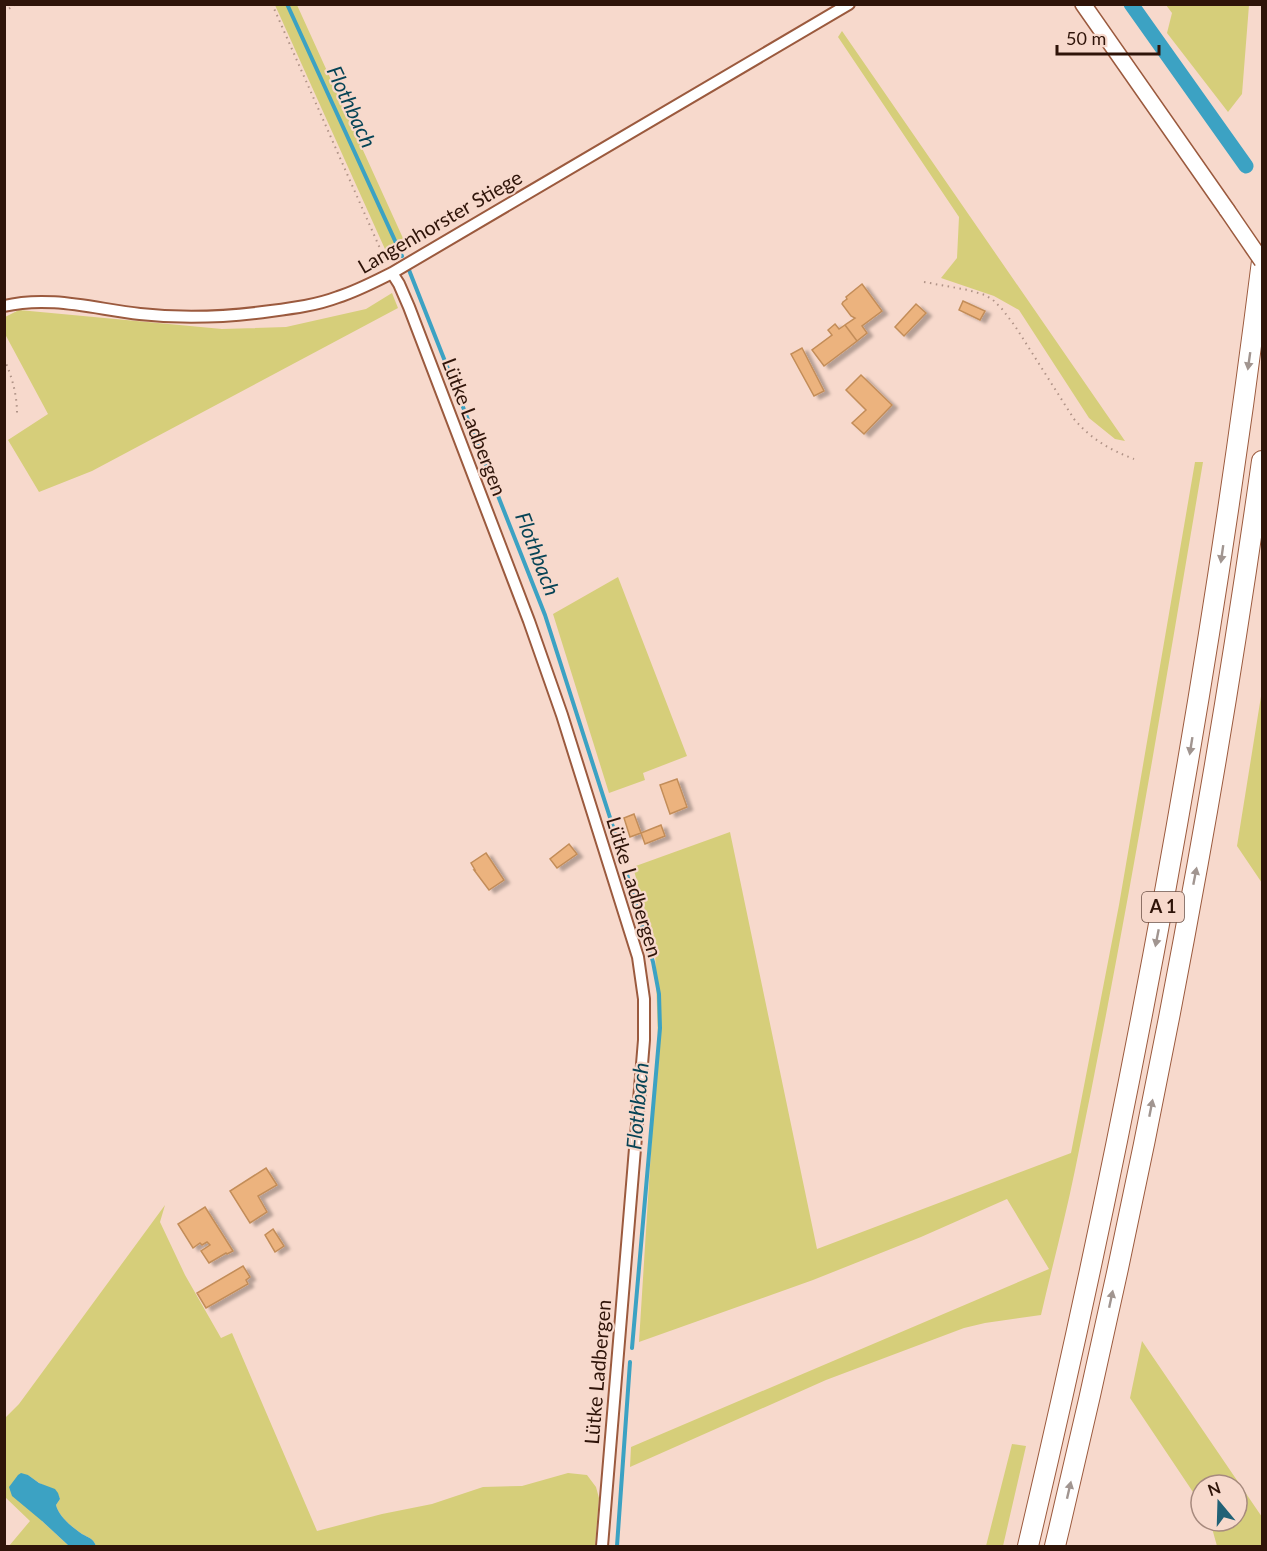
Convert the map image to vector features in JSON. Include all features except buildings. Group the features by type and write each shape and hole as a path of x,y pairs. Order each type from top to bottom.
{"highway":[{"name":"A 1","path":"1028,1546 1089,1279 1134,1061 1167,884 1221,558 1263,261"},
{"name":"A 1","path":"1055,1546 1112,1296 1169,1016 1221,726 1263,461"}],"main road":[{"path":"1083,4 1263,261"}],"street":[{"name":"Langenhorster Stiege","path":"4,306 26,302 57,302 140,314 225,316 254,314 316,304 355,291 396,270 849,4"},
{"name":"Lütke Ladbergen","path":"396,270 399,284 549,675 641,971 645,1014 644,1040 602,1546"}],"path":[{"path":"4,12 16,4"},
{"path":"272,4 384,257 396,270"},
{"path":"924,282 968,290 993,300 1015,327 1084,431 1115,452 1134,459"},
{"path":"4,359 10,371 17,400 17,413"}],"shaded area":[{"path":"275,5 297,5 407,247 389,258"},
{"path":"1166,5 1249,5 1242,94 1228,112 1167,33 1172,13"},
{"path":"842,31 1125,441 1115,439 1089,418 1019,310 994,296 941,278 957,258 959,217 838,37"},
{"path":"392,293 398,308 92,471 39,492 8,440 48,414 5,334 5,317 19,310 222,329 286,327 366,309"},
{"path":"1195,462 1203,462 1158,728 1093,1082 1067,1207 1041,1315 964,1328 826,1380 630,1467 631,1447 1049,1269 1007,1199 921,1237 813,1280 639,1342 658,1039 655,947 633,867 730,832 817,1249 1071,1153 1119,905"},
{"path":"618,577 687,756 643,773 645,780 609,793 553,614"},
{"path":"1262,690 1262,883 1237,846"},
{"path":"165,1205 160,1222 185,1275 221,1338 232,1333 317,1531 432,1504 483,1487 522,1486 568,1473 587,1475 596,1487 599,1498 595,1546 96,1546 92,1540 74,1528 60,1514 56,1505 60,1499 57,1493 28,1475 42,1521 69,1546 9,1546 30,1521 5,1497 5,1418 19,1404"},
{"path":"1142,1341 1232,1473 1189,1473 1189,1486 1130,1398"},
{"path":"1012,1444 1026,1446 1003,1546 986,1546"},
{"path":"1249,1498 1262,1517 1262,1546 1217,1546 1213,1533 1249,1533"}],"water":[{"path":"21,1473 55,1489 60,1499 56,1505 60,1514 74,1528 92,1540 96,1546 69,1546 12,1496 9,1487"}],"waterway":[{"name":"Flothbach","path":"287,4 402,256"},
{"path":"1131,4 1246,166"},
{"name":"Flothbach","path":"409,270 545,615 622,855"},
{"name":"Flothbach","path":"626,871 653,962 659,994 660,1028 632,1348"},
{"name":"Flothbach","path":"617,1546 630,1362"}]}
